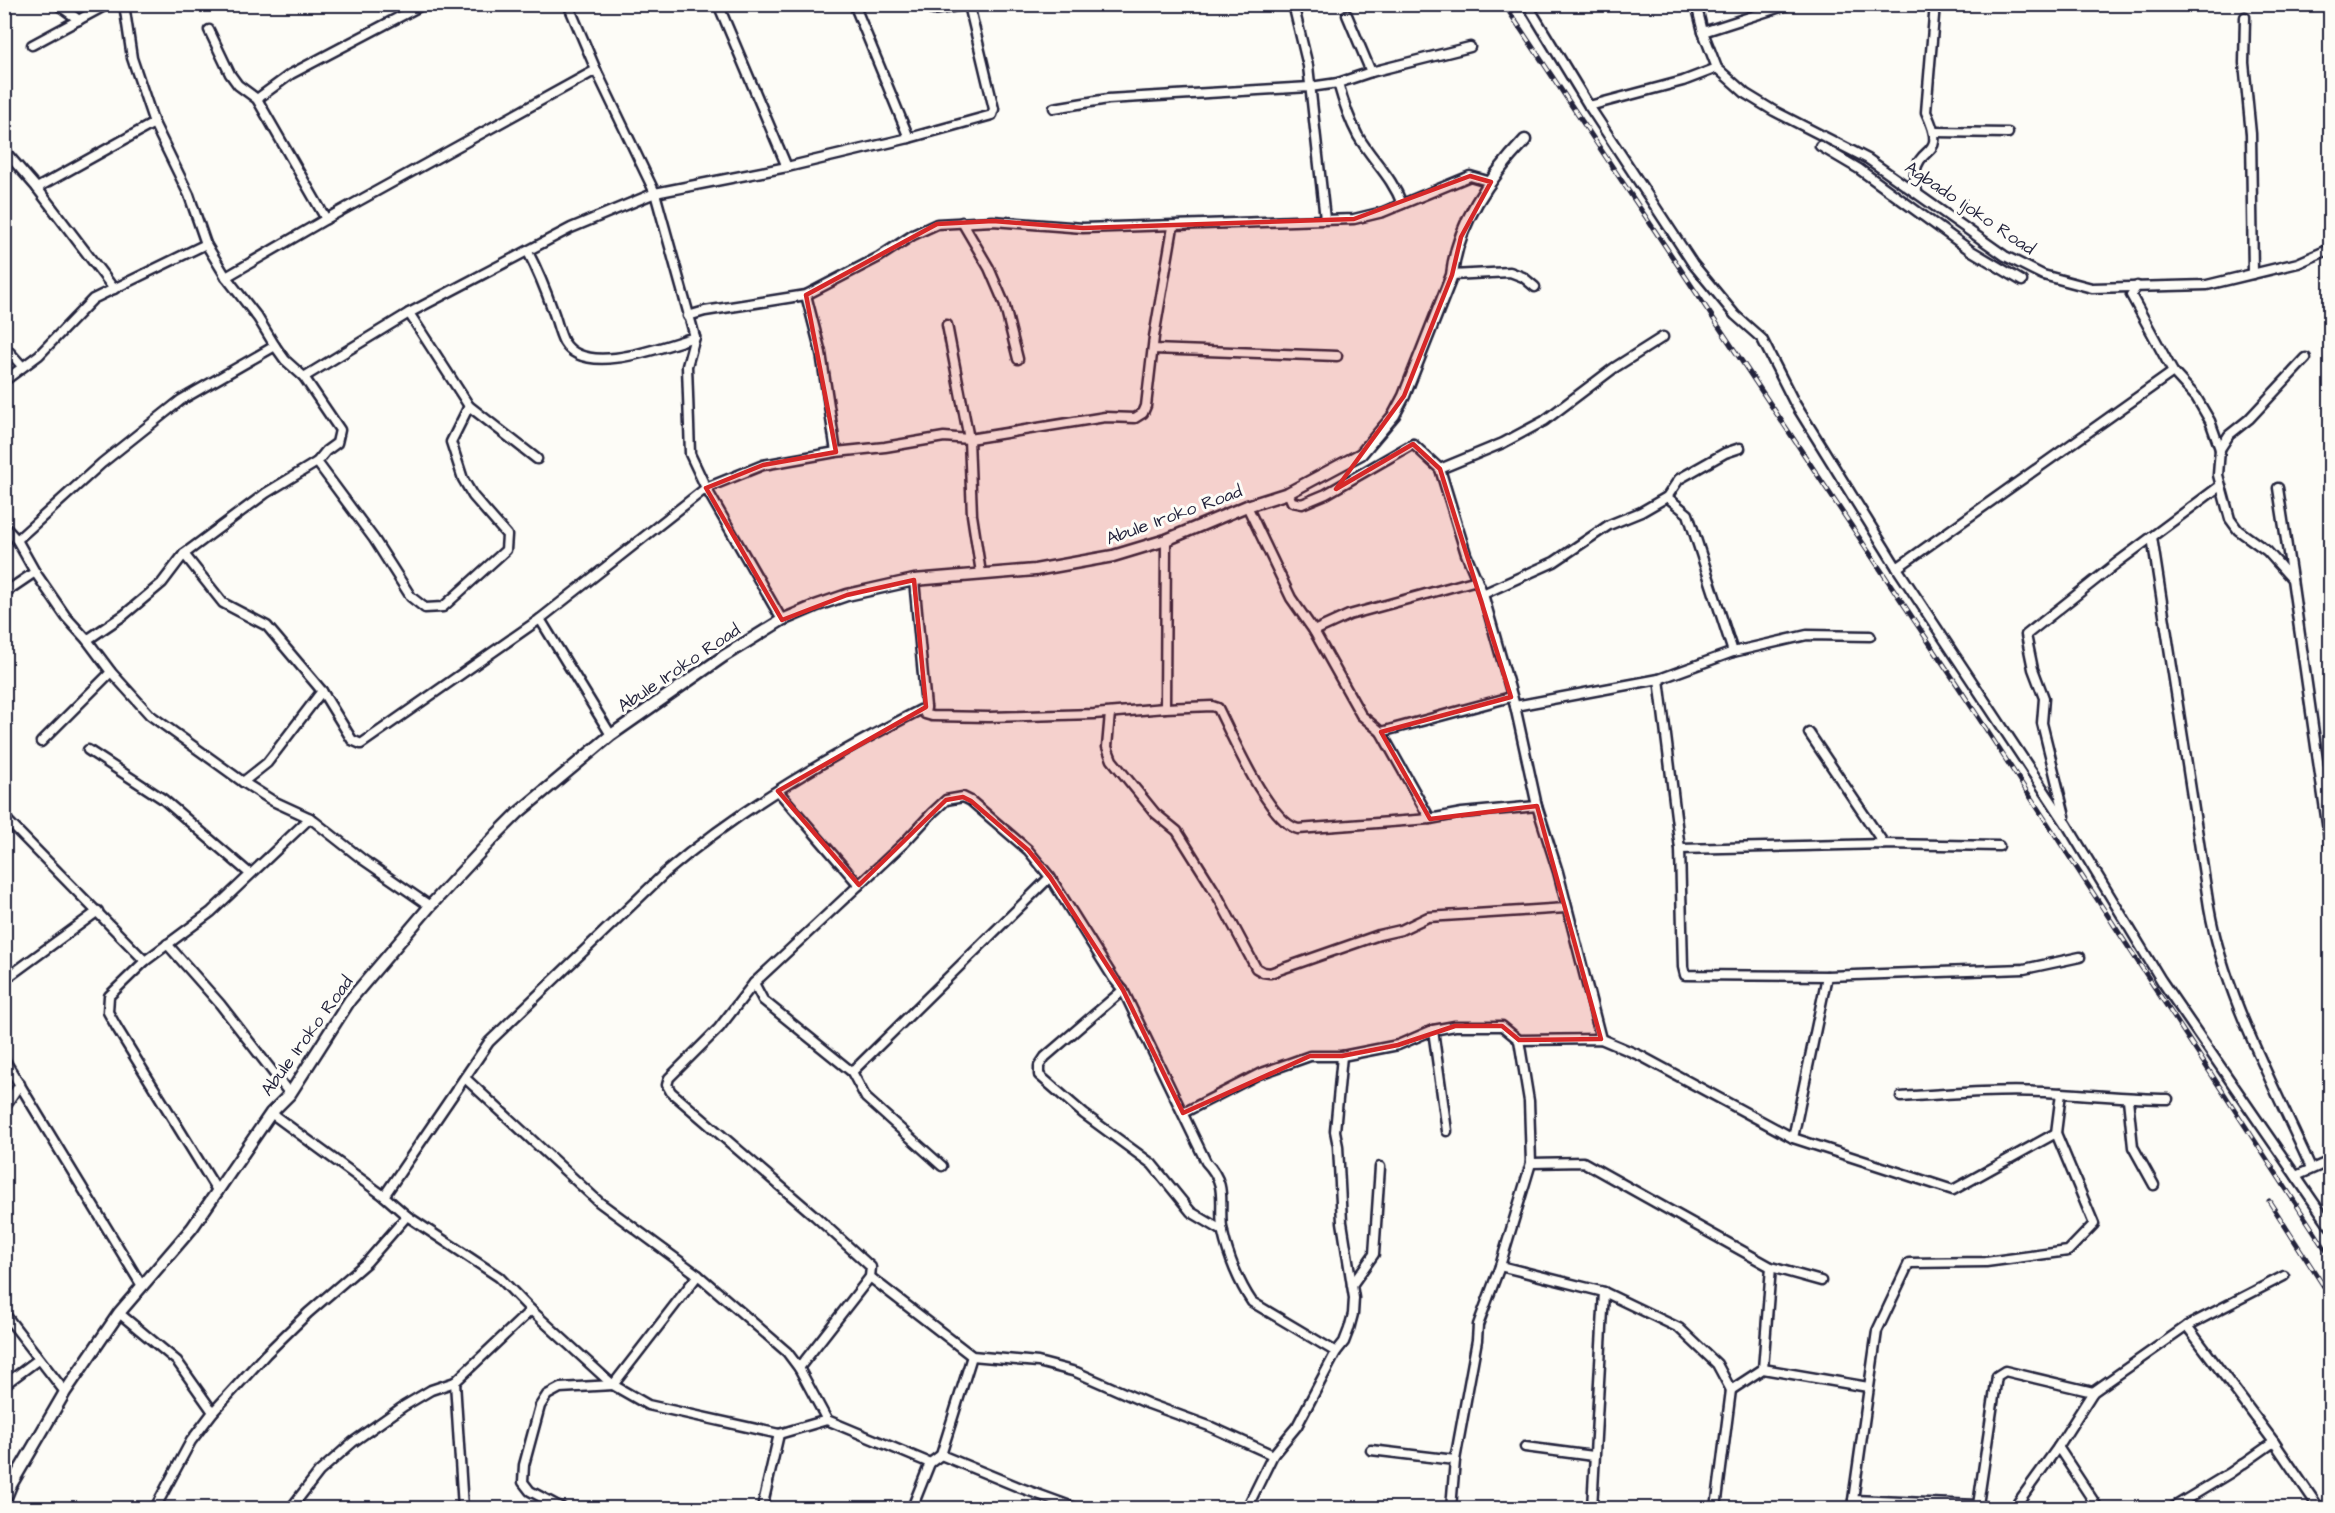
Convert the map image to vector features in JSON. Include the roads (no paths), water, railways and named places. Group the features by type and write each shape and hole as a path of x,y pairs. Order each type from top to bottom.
{"street":[{"path":"57,4 79,20"},
{"path":"32,45 108,4"},
{"path":"87,640 124,615 162,583 184,554 266,493 317,462 337,443 340,430 304,377 285,360 258,318 226,277 206,244 189,195 154,123 132,58 124,4"},
{"path":"257,99 291,74 424,4"},
{"path":"568,4 596,70 655,193 694,337 687,366 690,454 706,488 782,620"},
{"path":"718,4 787,166"},
{"path":"854,4 909,138"},
{"path":"304,377 409,313 571,228 655,193 909,138 992,115 994,109 969,5 939,11 933,10 927,4"},
{"path":"1293,4 1306,57 1325,219"},
{"path":"1527,4 1589,106 1693,264 1735,315 1762,339 1794,402 1896,568 2067,825 2161,980 2331,1226"},
{"name":"Agbado Ijoko Road","path":"1696,4 1703,32 1717,68 1746,94 1774,111 1868,159 2005,256 2043,275 2092,288 2137,285 2163,287 2207,285 2298,263 2331,249"},
{"path":"1703,32 1790,4"},
{"path":"1917,192 1915,172 1923,156 1932,150 1935,141 1926,112 1935,4"},
{"path":"1347,15 1371,72"},
{"path":"2245,17 2244,63 2251,134 2253,274"},
{"path":"209,30 230,74 238,85 257,99 326,219"},
{"path":"1054,108 1108,99 1310,87 1338,83 1371,72 1470,47"},
{"path":"1589,106 1683,81 1717,68"},
{"path":"226,277 596,70"},
{"path":"1338,83 1358,136 1395,186 1402,204"},
{"path":"37,188 154,123"},
{"path":"1934,132 2008,134"},
{"name":"Abule Iroko Road","path":"4,1502 11,1485 65,1392 119,1313 192,1228 270,1113 290,1094 350,1000 430,906 518,813 610,735 688,679 782,620 847,595 914,580 1035,570 1095,560 1166,540 1247,506 1288,493 1361,454 1394,415 1412,377 1452,275 1461,237 1473,209 1491,182 1525,140"},
{"path":"1820,146 1859,170 1970,250 2022,281"},
{"path":"4,150 37,188 114,289"},
{"path":"688,316 806,294 937,224 993,221 1083,228 1173,227 1354,219 1402,204 1470,176 1491,182"},
{"path":"962,222 1005,303 1018,359"},
{"path":"184,554 223,603 267,626 322,691 352,740 362,744 540,619 706,488 763,465 836,452 944,437 969,439 1105,417 1135,418 1143,413 1146,406 1173,227"},
{"path":"4,381 39,355 93,299 206,244"},
{"path":"528,252 542,281 564,343 574,352 590,358 608,360 694,337"},
{"path":"1452,275 1510,272 1523,277 1535,287"},
{"path":"2137,285 2130,295 2173,372 2196,397 2210,421 2220,449 2218,475 2230,519 2238,530 2267,551 2292,579"},
{"path":"806,294 821,353 836,452"},
{"path":"409,313 469,406 537,459"},
{"path":"947,325 969,439 972,515 981,573"},
{"path":"1440,469 1503,443 1544,421 1614,368 1663,337"},
{"path":"4,346 22,366"},
{"path":"17,540 102,463 181,400 275,346"},
{"path":"1153,349 1337,356"},
{"path":"2220,449 2229,435 2249,418 2306,358"},
{"path":"1896,568 2173,372"},
{"path":"317,462 374,539 411,597 425,609 443,607 506,550 508,543 507,535 473,496 463,479 451,442 469,406"},
{"path":"1288,493 1292,502 1302,504 1326,495 1413,444 1440,469 1466,554 1483,594 1515,706 1537,806 1558,872 1602,1038"},
{"path":"1483,594 1554,562 1609,525 1641,512 1667,497 1679,479 1725,453 1740,448"},
{"path":"2067,825 2042,723 2043,698 2033,669 2026,635 2220,486"},
{"path":"2278,488 2331,845"},
{"path":"1667,497 1688,513 1733,652"},
{"path":"1247,506 1291,598 1314,631 1361,715 1381,732 1430,819"},
{"path":"4,526 17,540 35,573 66,618 150,715 243,782 273,801 310,819 362,860 430,906"},
{"path":"2152,537 2217,946 2244,1017 2311,1168"},
{"path":"1165,708 1166,540"},
{"path":"4,593 35,573"},
{"path":"914,580 925,714 944,717 1110,714 1212,706 1218,708 1258,786 1284,822 1298,829 1430,819 1462,813 1537,806"},
{"path":"1314,631 1349,615 1477,580"},
{"path":"540,619 610,735"},
{"path":"1515,706 1659,679 1733,652 1807,635 1870,636"},
{"path":"40,741 111,672"},
{"path":"1659,679 1680,849 1685,975 1827,976 2025,969 2080,957"},
{"path":"243,782 267,763 322,691"},
{"path":"1381,732 1511,697"},
{"path":"384,1196 489,1042 665,873 692,850 778,791 862,740 926,707"},
{"path":"1110,714 1107,747 1112,760 1155,813 1177,831 1217,895 1256,968 1263,972 1270,973 1379,934 1401,930 1428,917 1566,908"},
{"path":"1809,733 1884,844"},
{"path":"88,750 163,799 249,873"},
{"path":"778,791 858,885"},
{"path":"799,1368 870,1277 871,1267 671,1092 667,1085 669,1078 719,1029 754,983 946,800 963,797 971,801 1028,850 1050,877 1114,979 1124,990 1206,1161 1215,1171 1223,1198 1223,1231 1245,1292 1252,1302 1336,1352"},
{"path":"218,1192 108,1012 109,996 145,961 211,912 249,873 310,819"},
{"path":"6,820 98,910 145,961"},
{"path":"1680,849 1884,844 1999,846"},
{"path":"852,1072 1050,877"},
{"path":"4,980 98,910"},
{"path":"167,944 220,1004 290,1094"},
{"path":"1793,1138 1827,976"},
{"path":"754,983 763,1000 852,1072 867,1098 942,1166"},
{"path":"1124,990 1045,1056 1039,1066 1039,1075 1084,1114 1152,1164 1191,1212 1223,1231"},
{"path":"1183,1113 1272,1069 1310,1056 1342,1056 1398,1046 1433,1030 1455,1026 1502,1026 1519,1040 1602,1038 1641,1056 1793,1138 1953,1190 2056,1133"},
{"path":"1433,1030 1447,1131"},
{"path":"1451,1509 1455,1460 1478,1325 1500,1266 1531,1163 1529,1101 1519,1040"},
{"path":"1247,1509 1273,1455 1297,1426 1336,1352 1344,1342 1353,1314 1352,1285 1342,1222 1338,1146 1335,1131 1342,1056"},
{"path":"4,1059 142,1286"},
{"path":"465,1078 599,1202 698,1275 788,1352 827,1420"},
{"path":"4,1108 20,1084"},
{"path":"1901,1097 1976,1092 2061,1093 2128,1099 2168,1099"},
{"path":"1993,1509 1978,1505 1853,1504 1877,1331 1909,1263 1986,1262 2068,1251 2094,1224 2056,1133 2061,1093"},
{"path":"2128,1099 2133,1147 2154,1185"},
{"path":"270,1113 384,1196 407,1216 499,1277 531,1310 613,1385 648,1405 779,1434 827,1420 930,1462"},
{"path":"2296,1176 2331,1161"},
{"path":"1531,1163 1583,1162 1771,1266 1821,1281"},
{"path":"1352,1285 1374,1254 1380,1167"},
{"path":"155,1509 192,1441 213,1412 308,1312 367,1262 407,1216"},
{"path":"1500,1266 1604,1292 1679,1328 1717,1364 1731,1390 1716,1509"},
{"path":"1763,1369 1771,1266"},
{"path":"562,1509 530,1491 523,1482 524,1465 540,1406 547,1395 560,1388 613,1385 698,1275"},
{"path":"2014,1509 2093,1392 2187,1326 2284,1276"},
{"path":"870,1277 972,1356 1038,1362 1076,1372 1149,1404 1209,1426 1273,1455"},
{"path":"1592,1509 1593,1456 1604,1292"},
{"path":"291,1509 319,1472 353,1442 431,1390 455,1382 531,1310"},
{"path":"4,1313 65,1392"},
{"path":"119,1313 177,1361 213,1412"},
{"path":"2187,1326 2274,1442 2319,1509"},
{"path":"912,1509 930,1462 941,1455 972,1356"},
{"path":"4,1385 39,1359"},
{"path":"1731,1390 1763,1369 1868,1387"},
{"path":"1978,1505 1997,1376 2005,1371 2093,1392"},
{"path":"455,1382 463,1509"},
{"path":"762,1509 779,1434"},
{"path":"2172,1509 2274,1442"},
{"path":"2058,1447 2098,1509"},
{"path":"1525,1448 1593,1456"},
{"path":"1371,1450 1455,1460"},
{"path":"941,1455 1076,1509"}],"railway":[{"path":"1504,4 1954,680 2330,1256"},
{"path":"2269,1201 2330,1296"}]}
